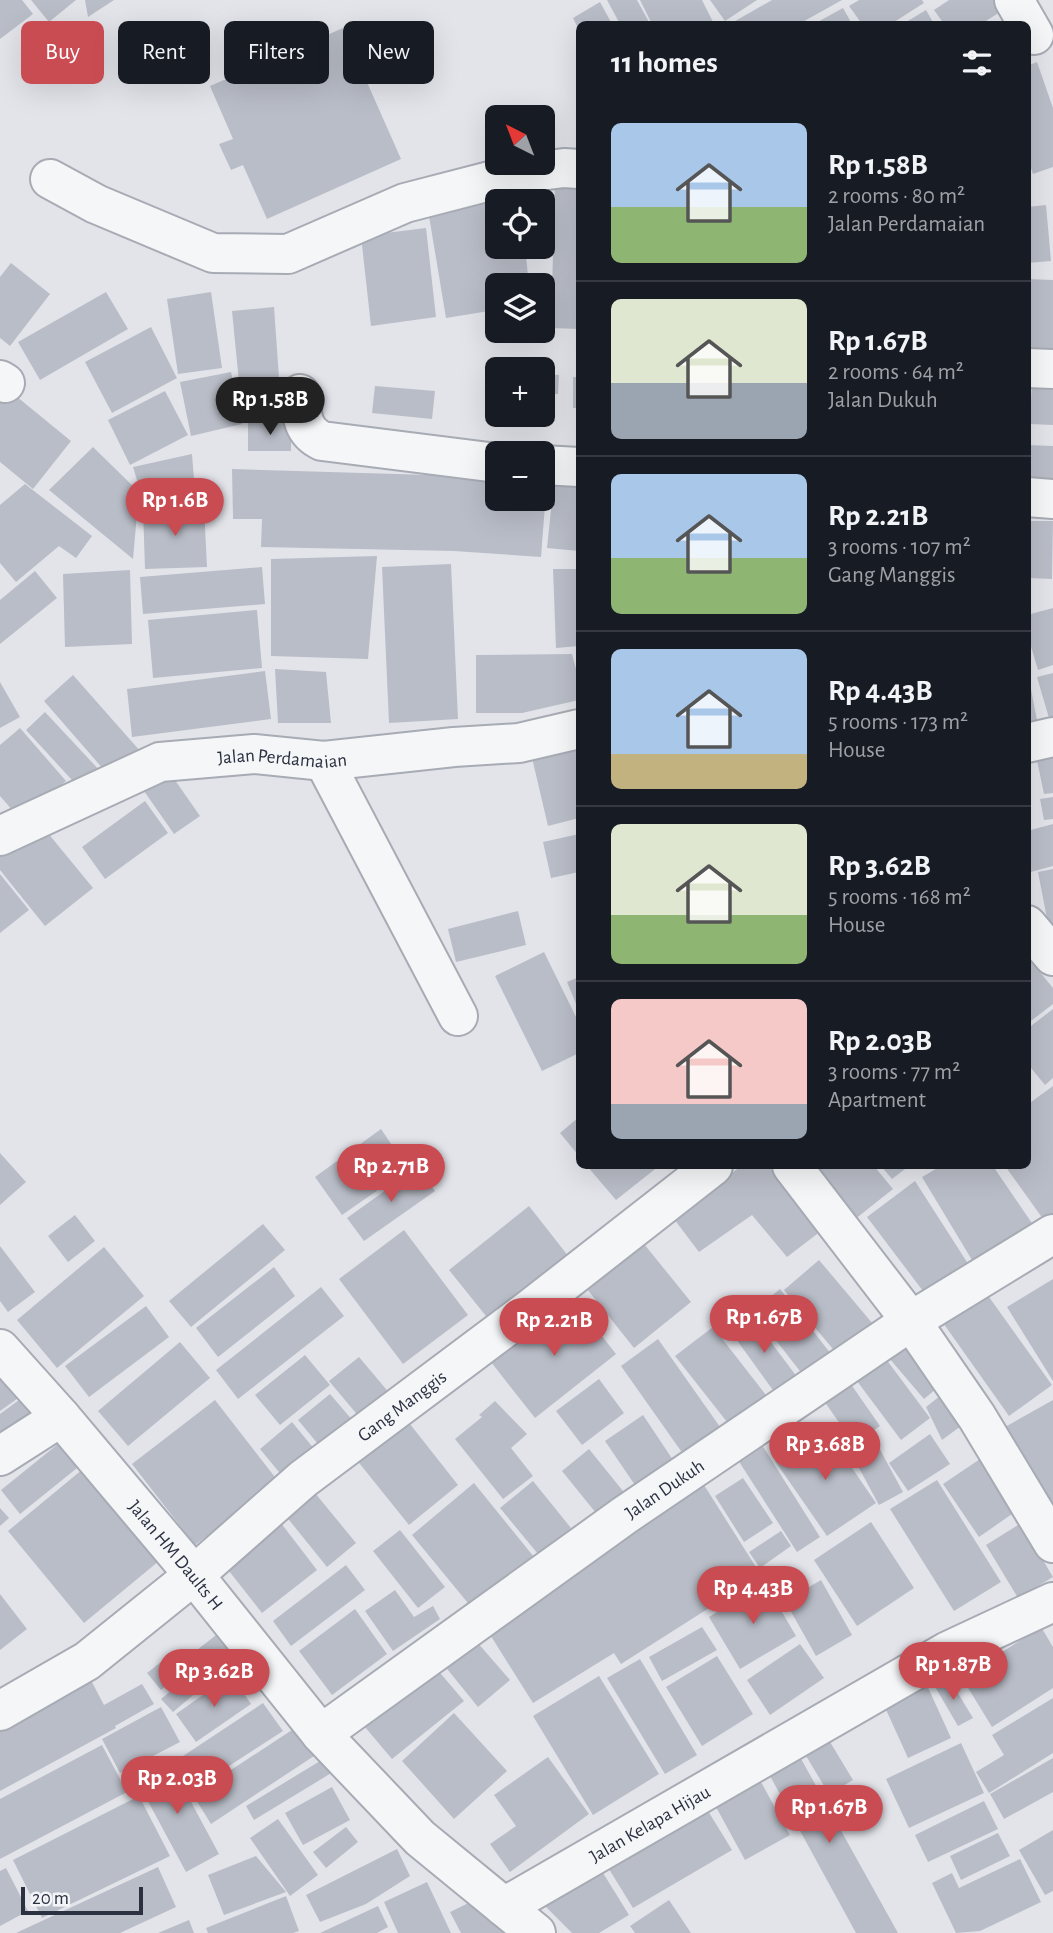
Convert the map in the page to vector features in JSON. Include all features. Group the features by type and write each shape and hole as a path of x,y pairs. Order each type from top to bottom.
{"street":[{"path":"1014,0 1030,21"},
{"path":"50,178 96,204 213,253 288,254 405,203 517,174 576,169"},
{"path":"1031,368 1053,369"},
{"path":"300,394 302,422 313,437 321,442 485,462"},
{"path":"555,466 576,467"},
{"path":"1031,497 1053,499"},
{"name":"Jalan Perdamaian","path":"0,836 160,762 254,754 324,761 519,743 576,730"},
{"path":"1031,742 1053,737"},
{"path":"324,761 458,1016"},
{"path":"1031,930 1053,956"},
{"name":"Gang Manggis","path":"0,1711 87,1661 194,1575 303,1479 530,1309 709,1169"},
{"path":"794,1169 911,1321 977,1417 1053,1543"},
{"name":"Jalan Dukuh","path":"321,1734 625,1515 911,1321 1053,1234"},
{"name":"Jalan HM Daults H","path":"0,1349 194,1575 321,1734 419,1838 536,1933"},
{"path":"0,1456 61,1417"},
{"name":"Jalan Kelapa Hijau","path":"504,1907 948,1651 1053,1602"}],"building":[{"path":"0,0 22,0 33,14 0,39"},
{"path":"31,0 76,0 50,21"},
{"path":"85,0 114,0 88,17"},
{"path":"607,0 637,0 648,21 618,21"},
{"path":"640,0 702,0 712,21 650,21"},
{"path":"710,0 757,0 725,21"},
{"path":"772,0 842,0 804,21 735,21"},
{"path":"859,0 922,0 924,3 896,21 860,21 849,6"},
{"path":"949,0 1011,0 1013,4 986,21 942,21 934,10"},
{"path":"600,2 610,21 576,21 576,24 573,18"},
{"path":"843,8 850,21 819,21"},
{"path":"926,10 932,21 908,21"},
{"path":"343,28 343,84 368,84 401,159 267,219 243,165 231,170 219,144 233,139 210,86 224,80 224,84 329,84 329,34"},
{"path":"1037,62 1053,108 1053,167 1033,174 1031,168 1031,64"},
{"path":"555,178 576,178 576,329 555,328 555,273 552,273 553,259 555,259"},
{"path":"485,192 485,259 526,259 528,273 485,273 485,312 446,318 427,204"},
{"path":"1046,205 1051,261 1031,263 1031,207"},
{"path":"426,228 436,317 371,326 361,236"},
{"path":"11,263 50,294 10,346 0,338 0,277"},
{"path":"1031,279 1053,280 1053,355 1031,353"},
{"path":"106,292 128,329 40,380 18,342"},
{"path":"211,292 222,368 178,374 167,299"},
{"path":"274,307 279,378 239,382 232,311"},
{"path":"151,327 177,378 112,413 85,362"},
{"path":"231,372 242,424 191,436 180,382"},
{"path":"555,375 559,375 558,394 555,394"},
{"path":"573,377 576,377 576,408 573,408"},
{"path":"1032,380 1053,381 1053,425 1031,424"},
{"path":"0,383 71,441 33,489 0,462"},
{"path":"375,386 435,391 432,419 372,413"},
{"path":"165,391 188,435 130,465 108,420"},
{"path":"248,423 291,423 291,451 248,451"},
{"path":"1031,445 1053,446 1053,489 1031,488"},
{"path":"93,447 139,492 133,559 49,490"},
{"path":"192,454 196,505 142,507 133,467"},
{"path":"232,469 485,477 485,511 545,511 541,557 454,551 261,547 262,519 233,519"},
{"path":"555,481 576,483 576,551 547,548 551,511 555,511"},
{"path":"25,484 92,536 76,558 59,546 16,582 0,563 0,505"},
{"path":"204,506 207,567 145,569 143,509"},
{"path":"1031,521 1053,521 1052,579 1031,578"},
{"path":"377,556 368,659 271,656 271,559"},
{"path":"451,564 458,719 389,723 382,567"},
{"path":"262,567 265,604 143,614 140,577"},
{"path":"553,569 576,569 576,646 556,648"},
{"path":"130,570 132,644 65,647 63,574"},
{"path":"35,571 57,598 0,644 0,600"},
{"path":"1053,608 1053,665 1038,670 1031,646 1031,614"},
{"path":"257,610 262,668 153,678 148,620"},
{"path":"572,654 576,669 576,701 522,713 476,713 476,655"},
{"path":"275,669 326,672 331,723 278,723"},
{"path":"265,671 271,719 132,737 127,689"},
{"path":"1053,673 1053,724 1051,725 1037,677"},
{"path":"73,675 141,752 111,778 44,701"},
{"path":"0,682 20,717 0,728"},
{"path":"1031,689 1040,736 1031,738"},
{"path":"45,712 102,773 82,791 26,730"},
{"path":"20,728 66,781 21,820 0,796 0,745"},
{"path":"576,734 576,819 548,826 529,745"},
{"path":"1053,742 1053,793 1044,794 1034,746"},
{"path":"163,763 200,816 174,834 137,781"},
{"path":"1053,797 1053,819 1044,820 1040,799"},
{"path":"145,801 168,833 105,879 82,847"},
{"path":"38,821 93,888 45,926 0,870 0,842"},
{"path":"1053,824 1053,866 1031,872 1031,830"},
{"path":"576,835 576,873 551,878 543,842"},
{"path":"1053,869 1053,923 1048,924 1038,872"},
{"path":"0,874 29,910 0,933"},
{"path":"518,911 526,945 456,962 448,929"},
{"path":"544,952 576,1017 576,1054 542,1071 495,976"},
{"path":"1031,961 1053,988 1053,1004 1031,1021"},
{"path":"576,978 576,1004 567,982"},
{"path":"1053,1009 1053,1078 1045,1085 1031,1068 1031,1026"},
{"path":"1053,1086 1051,1230 1007,1169 1031,1169 1031,1102"},
{"path":"576,1120 576,1152 560,1133"},
{"path":"381,1129 408,1169 342,1215 315,1177"},
{"path":"0,1153 26,1182 0,1205"},
{"path":"418,1167 435,1191 364,1241 347,1218"},
{"path":"590,1169 655,1169 616,1200"},
{"path":"737,1169 770,1169 821,1231 787,1257 752,1215 699,1252 674,1219"},
{"path":"805,1169 876,1169 893,1189 849,1224"},
{"path":"884,1169 905,1169 892,1179"},
{"path":"936,1169 995,1169 1038,1232 978,1270 922,1177"},
{"path":"915,1181 974,1273 932,1303 867,1217"},
{"path":"529,1206 569,1257 490,1321 449,1270"},
{"path":"75,1215 95,1241 68,1262 48,1236"},
{"path":"263,1224 285,1250 191,1327 169,1301"},
{"path":"404,1230 468,1315 403,1364 339,1279"},
{"path":"640,1239 691,1302 634,1348 583,1284"},
{"path":"0,1246 35,1292 8,1312 0,1301"},
{"path":"104,1247 144,1296 57,1368 17,1320"},
{"path":"819,1260 873,1324 837,1354 784,1290"},
{"path":"274,1267 295,1296 218,1357 196,1328"},
{"path":"1053,1279 1053,1381 1007,1307"},
{"path":"321,1287 344,1316 238,1399 216,1370"},
{"path":"780,1289 831,1354 803,1375 753,1311"},
{"path":"984,1290 1052,1385 1009,1416 941,1320"},
{"path":"572,1298 616,1354 535,1418 491,1362"},
{"path":"146,1306 169,1337 89,1397 65,1366"},
{"path":"752,1317 797,1377 775,1393 731,1332"},
{"path":"713,1327 769,1399 731,1427 675,1356"},
{"path":"912,1338 947,1380 924,1399 889,1358"},
{"path":"658,1339 725,1434 688,1461 621,1366"},
{"path":"180,1342 210,1378 128,1446 98,1411"},
{"path":"305,1355 330,1385 280,1425 255,1395"},
{"path":"883,1355 930,1418 901,1440 854,1377"},
{"path":"359,1357 396,1401 366,1425 329,1381"},
{"path":"0,1360 21,1396 0,1411"},
{"path":"599,1379 624,1413 582,1445 556,1411"},
{"path":"848,1380 880,1426 854,1444 822,1398"},
{"path":"950,1388 972,1418 942,1440 926,1407"},
{"path":"330,1394 360,1429 328,1456 298,1420"},
{"path":"26,1395 44,1421 0,1453 0,1414"},
{"path":"215,1400 278,1481 195,1545 132,1464"},
{"path":"1053,1400 1053,1513 1005,1427"},
{"path":"495,1401 527,1434 511,1448 533,1476 503,1499 455,1439 482,1417 479,1415"},
{"path":"643,1415 675,1463 637,1488 605,1441"},
{"path":"406,1419 458,1485 409,1525 356,1459"},
{"path":"292,1422 320,1456 288,1483 260,1449"},
{"path":"824,1427 876,1503 827,1536 775,1461"},
{"path":"930,1434 950,1464 908,1491 889,1463"},
{"path":"63,1440 82,1464 20,1514 1,1490"},
{"path":"877,1444 903,1492 879,1505 853,1457"},
{"path":"762,1445 820,1537 797,1552 738,1460"},
{"path":"589,1449 627,1496 600,1518 562,1471"},
{"path":"989,1453 1025,1505 979,1537 943,1484"},
{"path":"89,1464 165,1556 84,1623 8,1531"},
{"path":"743,1478 773,1523 744,1542 715,1496"},
{"path":"937,1480 1001,1582 954,1611 890,1509"},
{"path":"533,1481 571,1528 538,1554 500,1508"},
{"path":"306,1482 356,1543 327,1567 277,1505"},
{"path":"474,1483 534,1557 472,1608 412,1535"},
{"path":"704,1485 761,1575 621,1664 614,1653 533,1703 484,1625"},
{"path":"0,1508 9,1518 0,1526"},
{"path":"274,1514 317,1570 262,1613 218,1557"},
{"path":"871,1522 914,1588 857,1626 814,1560"},
{"path":"1021,1523 1053,1577 1018,1598 986,1545"},
{"path":"400,1530 445,1587 418,1608 373,1551"},
{"path":"781,1531 791,1546 760,1568 749,1552"},
{"path":"346,1565 365,1590 291,1646 273,1621"},
{"path":"821,1580 852,1635 816,1656 785,1601"},
{"path":"765,1583 796,1636 740,1669 709,1617"},
{"path":"395,1590 414,1617 433,1606 440,1619 393,1651 365,1611"},
{"path":"0,1594 27,1629 0,1650"},
{"path":"355,1609 387,1654 332,1695 299,1651"},
{"path":"702,1627 717,1650 662,1681 649,1657"},
{"path":"1041,1627 1053,1647 1053,1688 992,1727 962,1678"},
{"path":"220,1632 241,1659 209,1685 188,1657"},
{"path":"470,1634 510,1680 478,1707 435,1654"},
{"path":"800,1644 824,1678 770,1715 747,1680"},
{"path":"717,1656 753,1714 702,1746 666,1687"},
{"path":"166,1658 180,1675 161,1690 147,1673"},
{"path":"640,1659 697,1755 665,1774 607,1678"},
{"path":"430,1661 464,1701 392,1759 354,1714"},
{"path":"84,1667 104,1705 142,1684 154,1704 115,1726 116,1728 0,1791 0,1717"},
{"path":"193,1673 204,1686 173,1712 161,1699"},
{"path":"231,1675 251,1704 196,1742 176,1714"},
{"path":"599,1676 659,1774 593,1815 533,1716"},
{"path":"948,1677 973,1718 958,1726 934,1685"},
{"path":"926,1683 951,1738 908,1758 883,1703"},
{"path":"1053,1698 1053,1753 989,1793 976,1772 1004,1755 992,1735"},
{"path":"263,1703 283,1731 195,1788 177,1760"},
{"path":"161,1707 180,1742 120,1773 102,1739"},
{"path":"454,1713 507,1771 454,1819 402,1761"},
{"path":"298,1726 317,1754 211,1824 193,1795"},
{"path":"824,1732 853,1780 829,1794 800,1746"},
{"path":"961,1743 984,1793 909,1828 886,1779"},
{"path":"102,1745 127,1792 0,1859 0,1799"},
{"path":"795,1748 898,1933 856,1933 764,1765"},
{"path":"548,1757 589,1814 510,1872 490,1844 516,1826 494,1795"},
{"path":"325,1758 333,1772 254,1820 246,1806"},
{"path":"1053,1758 1053,1792 1004,1819 990,1794"},
{"path":"168,1759 219,1854 186,1872 135,1777"},
{"path":"755,1771 790,1835 745,1860 710,1796"},
{"path":"332,1787 350,1820 303,1845 285,1813"},
{"path":"139,1796 170,1856 42,1918 13,1860"},
{"path":"984,1801 998,1829 928,1862 915,1835"},
{"path":"705,1806 732,1850 633,1908 604,1861"},
{"path":"278,1819 318,1875 290,1896 250,1838"},
{"path":"346,1827 358,1842 326,1868 313,1852"},
{"path":"1053,1830 1053,1891 1045,1895 1019,1850"},
{"path":"998,1833 1010,1856 961,1880 950,1856"},
{"path":"397,1849 410,1876 366,1904 320,1922 306,1895"},
{"path":"256,1856 286,1892 224,1915 208,1875"},
{"path":"1020,1859 1041,1902 980,1931 956,1933 932,1883 952,1873 959,1888"},
{"path":"158,1867 176,1907 120,1933 16,1933"},
{"path":"6,1868 28,1911 0,1926 0,1871"},
{"path":"600,1868 629,1915 599,1933 572,1933 542,1903"},
{"path":"427,1882 451,1933 398,1933 384,1902"},
{"path":"286,1896 299,1931 208,1933 206,1928"},
{"path":"481,1897 506,1933 461,1933 450,1912"},
{"path":"669,1900 691,1933 635,1933 630,1926"},
{"path":"378,1906 388,1927 377,1933 320,1933"},
{"path":"189,1920 194,1933 158,1933"}]}
